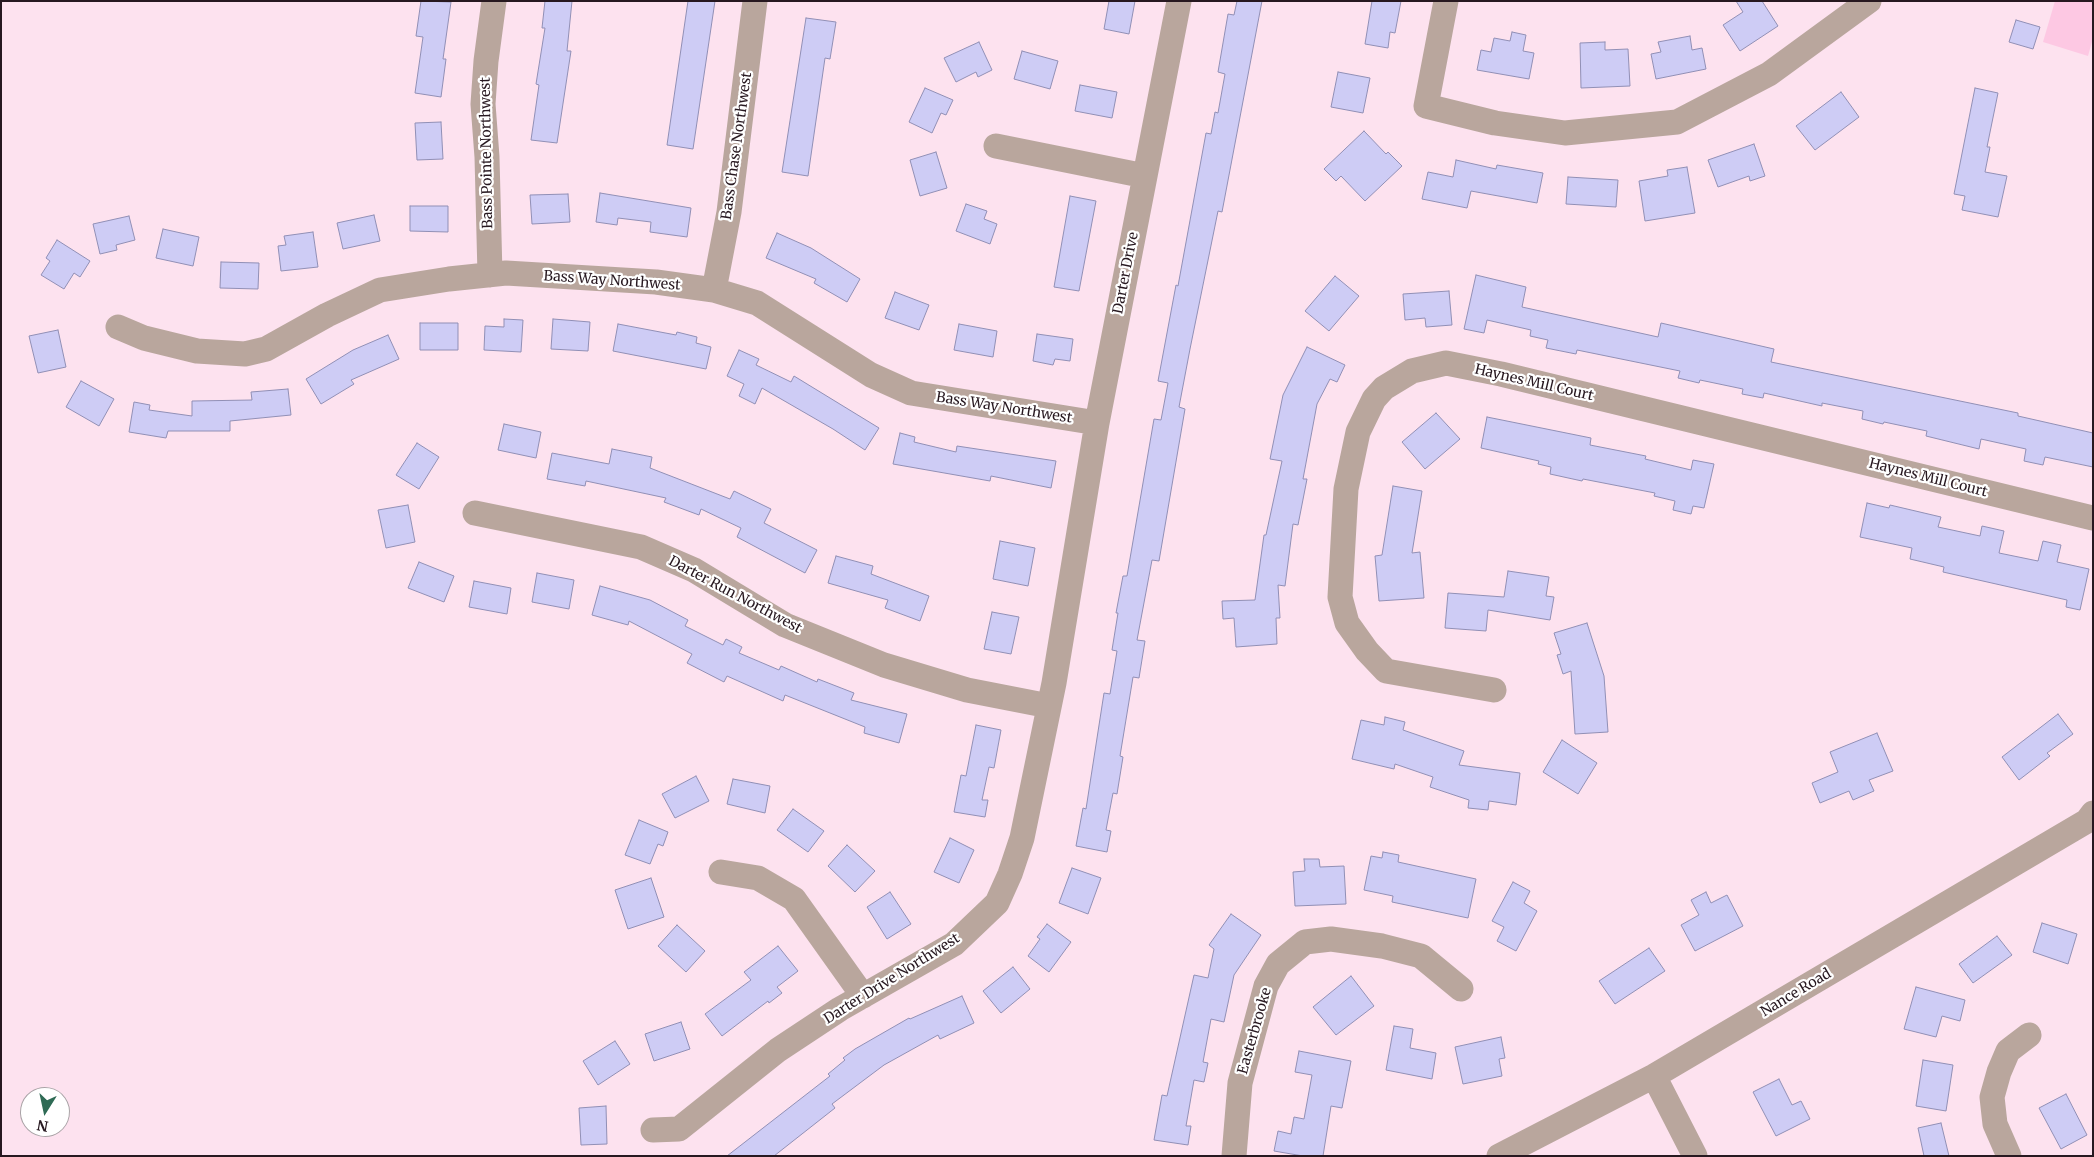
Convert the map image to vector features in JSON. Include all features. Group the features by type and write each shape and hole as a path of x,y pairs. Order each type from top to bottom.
{"street":[{"name":"Bass Pointe Northwest","path":"490,275 487,157 483,104 486,61 494,1"},
{"name":"Bass Chase Northwest","path":"714,290 729,212 755,1"},
{"name":"Darter Drive","path":"1077,546 1097,423 1178,1"},
{"path":"1446,1 1426,106 1495,123 1565,133 1677,122 1769,74 1869,1"},
{"path":"996,146 1145,176"},
{"name":"Bass Way Northwest","path":"118,327 144,338 196,351 245,354 266,349 326,315 380,290 506,273 656,282 714,290 757,303 871,375 911,393 1097,423"},
{"name":"Haynes Mill Court","path":"1494,690 1386,672 1367,651 1347,623 1340,597 1346,489 1358,432 1374,399 1384,388 1412,371 1446,363 1502,374 2093,518"},
{"name":"Darter Run Northwest","path":"475,513 641,547 694,570 785,625 884,664 967,690 1049,706"},
{"name":"Darter Drive Northwest","path":"652,1130 679,1128 778,1050 862,996 954,944 996,904 1010,874 1022,838 1049,706 1077,546"},
{"name":"Nance Road","path":"1499,1156 1654,1076 2091,820"},
{"path":"721,872 758,878 794,899 862,996"},
{"name":"Easterbrooke","path":"1234,1156 1240,1083 1266,986 1278,964 1305,942 1331,938 1382,946 1421,956 1461,990"},
{"path":"2009,1156 1995,1124 1992,1097 1999,1072 2008,1051 2029,1034"},
{"path":"1654,1076 1695,1156"}],"shaded area":[{"path":"2055,1 2093,1 2093,38 2088,56 2043,42"}],"building":[{"path":"421,1 451,2 443,59 446,59 441,97 415,93 423,37 416,36"},
{"path":"545,1 572,1 567,51 571,51 557,143 531,140 539,85 536,84 545,28 542,28"},
{"path":"688,1 715,1 693,149 667,145"},
{"path":"1109,1 1135,1 1129,34 1104,29"},
{"path":"1237,1 1262,1 1222,212 1218,211 1179,407 1185,409 1159,561 1152,560 1137,640 1145,641 1139,678 1133,677 1120,756 1123,757 1117,794 1113,793 1106,830 1111,831 1107,852 1076,846 1083,808 1086,809 1104,693 1110,694 1117,651 1112,650 1118,613 1116,613 1123,576 1127,576 1154,419 1161,420 1168,383 1158,381 1176,285 1178,286 1206,133 1211,134 1215,112 1218,113 1225,74 1218,72 1228,14 1234,15"},
{"path":"1372,1 1401,1 1395,33 1390,32 1388,48 1365,44"},
{"path":"1736,1 1762,1 1778,26 1740,51 1723,25 1743,12"},
{"path":"806,18 836,22 830,59 825,58 808,176 782,172"},
{"path":"2016,20 2040,27 2033,49 2009,42"},
{"path":"1512,32 1526,35 1523,51 1534,53 1529,79 1477,70 1481,50 1491,52 1494,38 1510,41"},
{"path":"1690,36 1692,50 1702,48 1706,69 1656,79 1651,54 1661,52 1658,42"},
{"path":"979,42 992,70 978,77 976,72 956,82 944,58"},
{"path":"1605,42 1605,50 1628,49 1630,86 1581,88 1580,43"},
{"path":"1022,51 1058,61 1050,89 1014,79"},
{"path":"1338,72 1370,78 1363,113 1331,107"},
{"path":"1080,85 1117,92 1112,118 1075,111"},
{"path":"925,88 953,100 946,115 941,113 932,133 909,122"},
{"path":"1975,88 1998,93 1987,147 1990,147 1985,172 2007,176 1998,217 1962,210 1965,196 1954,194"},
{"path":"1841,92 1859,117 1815,150 1796,126"},
{"path":"441,122 443,159 417,160 415,123"},
{"path":"1364,131 1386,154 1388,152 1402,166 1365,201 1341,176 1336,181 1324,169"},
{"path":"1754,144 1765,176 1750,181 1749,176 1718,187 1708,160"},
{"path":"936,152 947,188 920,196 910,160"},
{"path":"1456,160 1496,169 1497,165 1543,173 1537,203 1471,191 1467,208 1422,199 1428,172 1453,177"},
{"path":"1687,167 1695,213 1645,221 1639,181 1668,176 1667,170"},
{"path":"1568,177 1618,180 1616,207 1566,204"},
{"path":"600,193 691,208 687,237 650,232 651,222 618,218 617,225 596,222"},
{"path":"568,194 570,222 532,224 530,195"},
{"path":"1070,196 1096,201 1079,291 1054,287"},
{"path":"966,204 987,211 984,219 997,224 990,244 956,231"},
{"path":"410,206 448,206 448,232 410,231"},
{"path":"374,215 380,241 343,249 337,223"},
{"path":"129,216 135,240 116,245 117,250 100,254 93,224"},
{"path":"163,229 199,237 193,266 156,258"},
{"path":"313,232 318,267 281,271 278,246 286,245 284,236"},
{"path":"777,233 811,248 860,279 847,302 814,283 816,279 766,258"},
{"path":"57,240 90,261 80,277 74,273 64,289 41,275 50,261 46,258"},
{"path":"221,262 259,263 258,289 220,288"},
{"path":"1476,275 1526,287 1522,307 1658,337 1661,323 1774,349 1771,362 2018,413 2018,416 2093,433 2093,467 2045,457 2043,465 2024,461 2026,449 1981,439 1979,449 1926,436 1927,431 1862,419 1863,411 1822,403 1822,406 1764,393 1763,398 1742,394 1743,389 1700,380 1699,383 1678,378 1680,371 1577,350 1576,354 1546,348 1548,340 1530,336 1531,330 1487,320 1484,333 1464,329"},
{"path":"1335,276 1359,296 1329,331 1305,311"},
{"path":"1449,291 1452,325 1426,327 1425,318 1405,320 1403,294"},
{"path":"895,292 929,305 919,330 885,318"},
{"path":"504,319 523,320 521,352 484,350 485,326 504,327"},
{"path":"553,319 590,322 588,351 551,349"},
{"path":"420,323 458,323 458,350 420,350"},
{"path":"618,324 676,335 677,332 697,337 696,343 711,347 706,369 613,351"},
{"path":"959,324 997,331 993,357 954,350"},
{"path":"58,330 66,367 38,373 29,336"},
{"path":"1037,334 1073,339 1070,361 1055,359 1053,365 1033,361"},
{"path":"388,335 399,359 351,380 354,384 321,404 306,379 353,350"},
{"path":"1307,347 1345,365 1337,382 1330,379 1317,404 1303,479 1307,479 1298,525 1293,524 1285,586 1278,585 1280,618 1276,618 1277,644 1236,647 1234,618 1223,619 1222,601 1255,600 1264,535 1266,535 1282,461 1270,459 1283,395"},
{"path":"739,350 759,359 756,365 791,382 794,376 879,428 865,450 762,388 755,404 739,396 744,384 727,376"},
{"path":"81,381 114,399 99,426 66,407"},
{"path":"288,389 291,415 230,421 230,431 168,431 166,438 129,432 134,402 150,405 149,410 192,416 192,401 252,400 251,392"},
{"path":"1436,413 1460,439 1425,469 1402,442"},
{"path":"1487,417 1591,438 1590,445 1646,456 1645,459 1691,470 1693,460 1714,464 1704,508 1693,506 1691,514 1673,510 1675,501 1654,496 1655,493 1550,474 1551,467 1538,464 1539,461 1481,448"},
{"path":"504,424 541,432 536,458 498,450"},
{"path":"900,433 915,437 914,442 956,452 957,446 1056,461 1051,488 991,476 990,481 893,464"},
{"path":"417,443 439,457 419,489 396,475"},
{"path":"612,449 652,457 650,468 730,499 734,491 771,509 764,523 817,550 805,573 737,537 741,528 701,509 699,515 664,502 666,498 586,481 585,486 547,479 552,453 609,464"},
{"path":"1393,486 1422,491 1412,553 1420,552 1424,598 1379,601 1375,556 1382,555"},
{"path":"1867,503 1889,508 1890,505 1941,517 1938,527 1980,536 1982,526 2004,531 1999,553 2038,561 2043,541 2061,545 2057,562 2089,569 2080,610 2066,607 2067,600 1943,572 1944,567 1910,559 1912,548 1860,537"},
{"path":"408,505 415,542 386,548 378,510"},
{"path":"1000,541 1035,548 1028,586 993,579"},
{"path":"836,556 873,566 871,574 929,596 920,621 885,608 888,600 828,583"},
{"path":"419,562 454,576 444,602 408,588"},
{"path":"1508,571 1549,577 1546,596 1554,597 1550,620 1488,610 1486,631 1445,628 1448,593 1504,597"},
{"path":"537,573 574,580 569,609 532,602"},
{"path":"474,581 511,588 507,614 469,607"},
{"path":"600,586 650,600 688,620 685,626 723,645 726,639 742,647 739,653 779,670 781,666 817,682 818,679 854,693 851,700 907,714 899,743 864,733 865,727 785,695 783,701 727,676 724,682 687,663 692,654 629,621 628,625 592,615"},
{"path":"992,612 1019,617 1011,654 984,649"},
{"path":"1587,623 1604,676 1608,732 1575,734 1571,671 1563,674 1557,655 1561,654 1554,633"},
{"path":"2058,714 2073,734 2047,753 2050,756 2019,780 2002,757"},
{"path":"1385,717 1405,722 1403,730 1464,751 1459,765 1520,773 1516,805 1489,801 1488,810 1468,808 1469,800 1430,787 1433,777 1395,764 1394,769 1352,759 1361,720 1384,725"},
{"path":"976,725 1001,730 994,768 989,767 982,800 988,800 985,817 954,812 961,775 966,776"},
{"path":"1877,733 1893,771 1869,780 1874,791 1853,800 1849,791 1820,803 1812,783 1838,772 1830,752"},
{"path":"1562,740 1597,763 1578,794 1543,772"},
{"path":"696,776 709,801 675,818 662,794"},
{"path":"733,779 770,786 765,813 727,804"},
{"path":"793,809 824,831 808,852 777,830"},
{"path":"639,820 668,832 663,846 658,844 650,864 625,855"},
{"path":"950,838 974,850 959,883 934,872"},
{"path":"847,845 875,871 855,892 828,866"},
{"path":"1383,852 1399,855 1398,862 1476,879 1468,918 1392,902 1393,896 1364,890 1371,856 1382,858"},
{"path":"1304,859 1319,859 1320,867 1344,866 1346,904 1295,906 1293,872 1305,871"},
{"path":"1072,868 1101,878 1088,914 1059,903"},
{"path":"651,878 664,917 628,929 615,890"},
{"path":"1513,882 1530,891 1524,903 1537,911 1516,951 1497,941 1504,927 1492,921"},
{"path":"890,892 911,924 887,939 867,907"},
{"path":"1706,892 1711,903 1727,895 1743,926 1695,951 1681,925 1699,915 1691,900"},
{"path":"1231,914 1261,935 1234,975 1224,1022 1211,1019 1203,1062 1208,1063 1204,1082 1194,1080 1186,1126 1191,1126 1188,1145 1154,1140 1162,1095 1167,1096 1194,975 1208,978 1214,949 1209,945"},
{"path":"2042,923 2077,934 2068,964 2033,952"},
{"path":"1047,924 1071,942 1049,972 1028,956 1040,939 1037,937"},
{"path":"677,925 705,951 686,972 658,946"},
{"path":"1997,936 2012,955 1973,983 1959,964"},
{"path":"778,946 798,971 777,987 782,993 769,1003 768,1001 722,1036 705,1014 751,980 744,972"},
{"path":"1649,948 1665,971 1615,1004 1599,981"},
{"path":"1013,967 1030,989 1001,1013 983,991"},
{"path":"1351,976 1374,1006 1336,1035 1313,1007"},
{"path":"1916,987 1965,1000 1960,1021 1942,1016 1936,1037 1904,1029"},
{"path":"962,996 974,1023 940,1039 938,1035 884,1065 832,1104 835,1108 774,1156 727,1156 830,1076 828,1074 845,1060 843,1058 855,1049 909,1018"},
{"path":"681,1022 690,1049 654,1061 645,1034"},
{"path":"1394,1026 1413,1029 1410,1048 1436,1053 1432,1079 1386,1070"},
{"path":"1501,1037 1505,1058 1499,1059 1502,1076 1463,1084 1455,1047"},
{"path":"615,1041 630,1064 598,1085 583,1061"},
{"path":"1299,1051 1351,1061 1342,1108 1331,1106 1323,1156 1303,1156 1274,1151 1278,1131 1291,1134 1294,1117 1304,1119 1312,1075 1295,1072"},
{"path":"1923,1060 1953,1065 1946,1111 1916,1106"},
{"path":"1779,1079 1792,1105 1801,1101 1810,1119 1776,1136 1753,1092"},
{"path":"2066,1094 2087,1135 2061,1149 2039,1108"},
{"path":"606,1106 607,1144 581,1145 579,1108"},
{"path":"1941,1123 1949,1156 1924,1156 1918,1128"}]}
